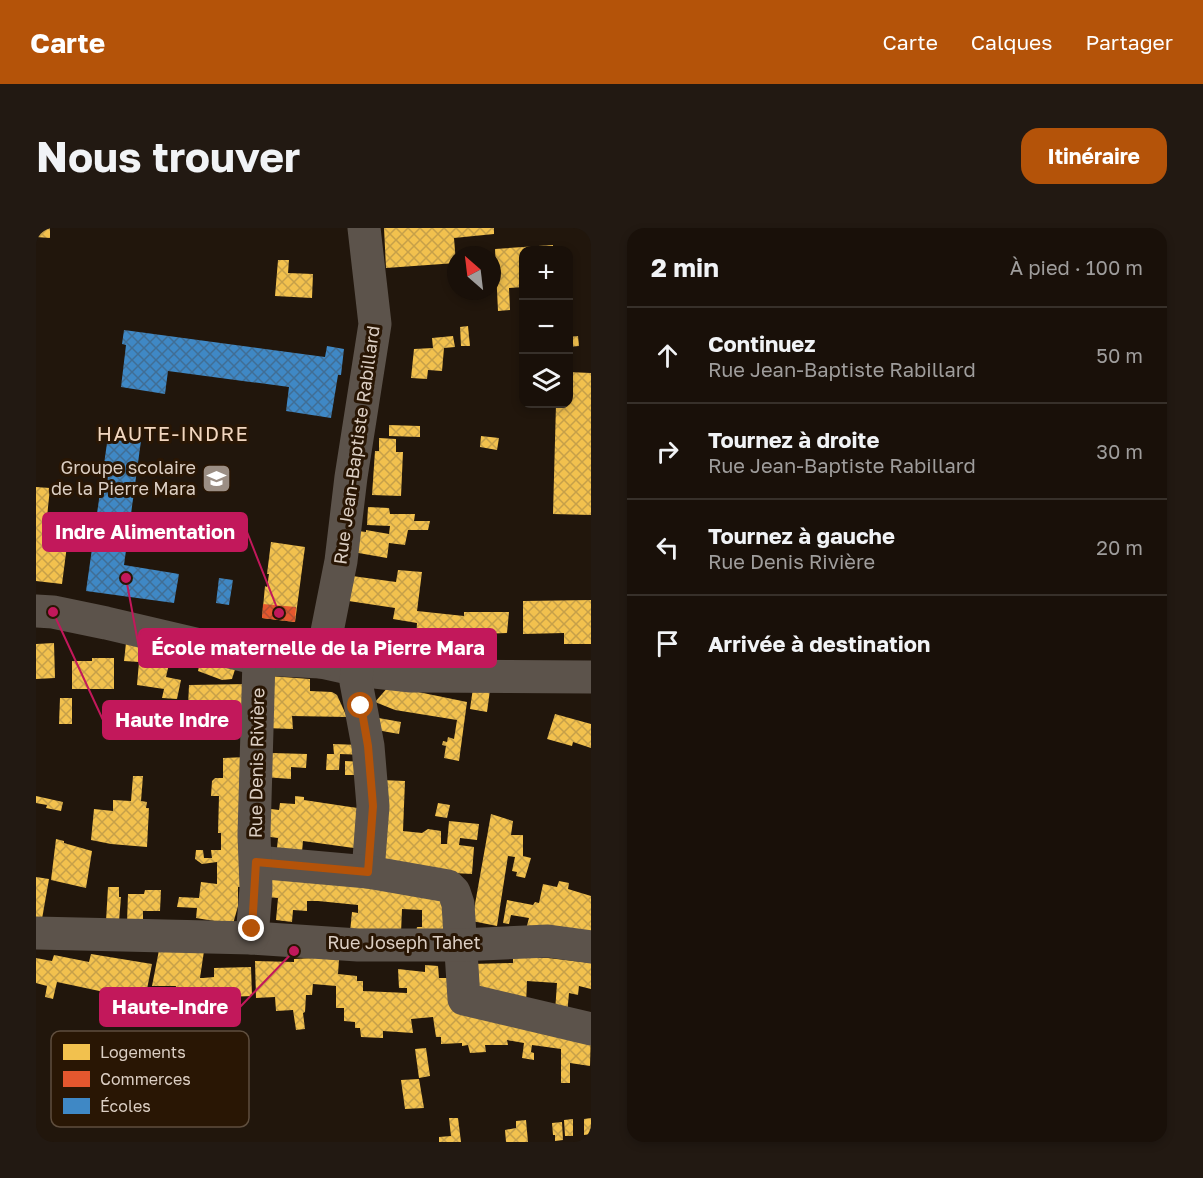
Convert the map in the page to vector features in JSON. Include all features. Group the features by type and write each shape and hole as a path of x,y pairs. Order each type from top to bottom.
{"street":[{"name":"Rue Jean-Baptiste Rabillard","path":"321,662 341,561 351,477 375,324 364,228"},
{"path":"36,611 53,612 106,623 259,659 321,662 357,670 411,676 591,677"},
{"name":"Rue Denis Rivière","path":"252,938 256,862 254,835 259,659"},
{"path":"357,670 368,746 373,806 368,872"},
{"path":"256,862 368,872 448,885 454,892 458,904 464,999 591,1029"},
{"name":"Rue Joseph Tahet","path":"36,933 252,938 358,945 460,945 548,940 591,948"}],"building: Logements":[{"path":"36,228 50,228 50,238 36,237"},
{"path":"384,228 494,228 494,234 454,238 455,246 447,246 447,264 386,268"},
{"path":"519,247 519,287 509,288 510,310 498,311 497,300 501,300 501,249"},
{"path":"278,260 289,260 288,273 313,274 312,298 275,296"},
{"path":"468,326 470,346 461,346 460,327"},
{"path":"453,336 455,347 444,348 442,371 428,370 427,379 411,378 414,349 433,348 432,338"},
{"path":"573,336 578,336 579,346 573,347"},
{"path":"573,372 591,373 591,515 553,514 556,408 573,408"},
{"path":"389,425 420,426 420,437 389,436"},
{"path":"481,436 499,438 497,450 480,447"},
{"path":"379,438 396,439 396,452 403,452 401,496 372,495 375,451 379,451"},
{"path":"36,487 50,488 46,527 69,530 62,584 36,581"},
{"path":"368,507 389,508 390,514 415,514 414,521 430,521 428,530 408,530 405,545 389,543 387,558 347,551 351,530 389,534 390,526 367,525"},
{"path":"271,542 305,547 295,622 262,618"},
{"path":"398,570 422,572 417,611 464,616 464,612 509,612 507,633 480,634 454,631 453,641 416,640 417,623 393,619 395,608 342,600 345,575 396,582"},
{"path":"591,600 591,644 564,644 564,633 523,634 523,601"},
{"path":"54,643 55,678 36,679 36,644"},
{"path":"126,643 140,644 139,654 171,655 166,677 181,680 177,699 162,698 164,689 137,685 139,662 124,661"},
{"path":"202,653 237,663 232,679 222,680 198,671"},
{"path":"92,658 114,658 114,689 72,689 72,661 92,661"},
{"path":"269,676 310,679 310,691 332,692 337,695 347,717 292,716 293,729 265,728"},
{"path":"248,684 249,726 187,728 189,685"},
{"path":"389,686 467,702 459,761 444,758 446,746 442,745 443,741 447,742 448,737 454,739 457,720 395,710 375,702"},
{"path":"473,688 490,690 487,712 470,709"},
{"path":"60,698 72,698 72,724 59,724"},
{"path":"555,714 591,724 591,748 573,742 572,746 547,739"},
{"path":"373,717 401,722 399,734 371,729"},
{"path":"333,744 360,745 365,755 340,754 339,770 326,770 327,754 334,754"},
{"path":"272,753 307,754 306,768 291,767 291,779 264,777"},
{"path":"247,757 240,887 238,887 238,906 233,924 196,918 197,908 177,907 179,897 199,898 201,882 217,884 217,862 202,864 195,859 196,850 203,850 204,858 212,858 211,850 221,850 221,833 218,833 219,796 211,796 212,781 215,778 223,778 223,758"},
{"path":"345,761 365,762 365,775 345,775"},
{"path":"133,776 143,776 141,801 147,802 146,808 149,808 147,847 91,840 94,809 113,811 113,800 131,801"},
{"path":"381,780 405,781 403,831 422,833 428,829 441,831 441,844 447,844 449,821 479,824 477,840 460,838 459,845 474,847 472,874 380,869"},
{"path":"36,796 63,802 61,811 36,803"},
{"path":"295,796 304,797 304,800 364,809 361,849 303,841 302,852 277,848 278,838 263,836 263,808 279,810 280,803 295,804"},
{"path":"438,803 450,805 447,818 435,816"},
{"path":"491,814 513,821 511,835 523,835 523,856 531,858 525,878 516,876 517,872 512,871 515,857 508,856 497,926 472,921"},
{"path":"56,839 92,851 86,888 51,880"},
{"path":"271,870 443,895 444,931 416,932 417,927 422,927 422,910 402,909 401,933 350,932 352,912 358,913 358,905 318,901 307,901 307,911 293,910 292,922 276,920 278,898 267,897"},
{"path":"36,877 49,879 42,919 36,918"},
{"path":"559,881 569,883 568,889 591,896 591,935 526,929 529,918 511,915 509,924 503,923 507,900 533,905 535,902 539,903 543,884 557,887"},
{"path":"108,887 119,887 119,897 121,897 119,921 106,921"},
{"path":"145,890 161,890 160,911 143,911 143,922 127,922 128,894 144,894"},
{"path":"159,950 204,951 200,978 214,977 214,968 251,967 252,996 226,997 226,1004 197,1009 196,1017 188,1019 177,1017 171,1013 176,986 152,986"},
{"path":"91,954 152,964 145,999 116,993 115,1002 122,1004 118,1020 105,1017 109,993 57,982 53,999 45,997 47,986 36,983 36,958 52,961 54,955 89,962"},
{"path":"513,958 548,958 591,963 591,989 579,986 578,995 569,993 567,1015 555,1012 557,983 527,981 526,1005 480,994 471,964 513,963"},
{"path":"294,959 339,960 338,974 357,976 357,981 363,981 363,991 407,993 407,988 399,988 398,969 425,972 425,965 438,966 439,978 451,978 591,1032 590,1066 570,1063 570,1083 561,1083 561,1049 532,1045 531,1052 534,1053 534,1060 522,1058 524,1043 507,1040 508,1045 485,1045 486,1052 470,1053 468,1045 462,1046 462,1043 441,1044 441,1037 436,1037 433,1017 411,1019 413,1033 383,1031 383,1038 361,1037 360,1028 355,1028 355,1022 344,1021 344,1008 336,1008 336,986 313,984 312,995 306,995 305,1012 303,1013 305,1029 296,1030 293,1010 276,1011 275,997 256,998 255,961 294,962"},
{"path":"426,1048 430,1076 419,1078 415,1049"},
{"path":"419,1079 424,1108 405,1109 401,1080"},
{"path":"449,1118 458,1118 461,1142 439,1142 439,1137 451,1136"},
{"path":"591,1118 591,1134 584,1135 584,1119"},
{"path":"573,1119 573,1136 565,1136 564,1120"},
{"path":"526,1120 528,1142 506,1142 505,1130 516,1128 516,1121"},
{"path":"562,1122 563,1140 555,1141 552,1123"}],"building: Commerces":[{"path":"263,604 296,607 295,622 262,618"}],"building: Écoles":[{"path":"124,330 325,357 327,346 344,349 341,375 338,375 331,418 286,411 289,387 168,371 165,394 121,387 126,345 122,344"},
{"path":"108,436 141,441 124,565 179,574 174,603 86,591"},
{"path":"219,578 233,580 229,605 216,603"}],"place":[{"name":"Groupe scolaire de la Pierre Mara","path":"217,478"},
{"name":"École maternelle de la Pierre Mara","path":"126,578"},
{"name":"Haute Indre","path":"53,612"},
{"name":"Indre Alimentation","path":"279,613"},
{"name":"Haute-Indre","path":"294,951"}],"district":[{"name":"HAUTE-INDRE","path":"173,434"}],"route":[{"path":"252,929 256,862 368,872 373,806 368,746 361,706"}]}
